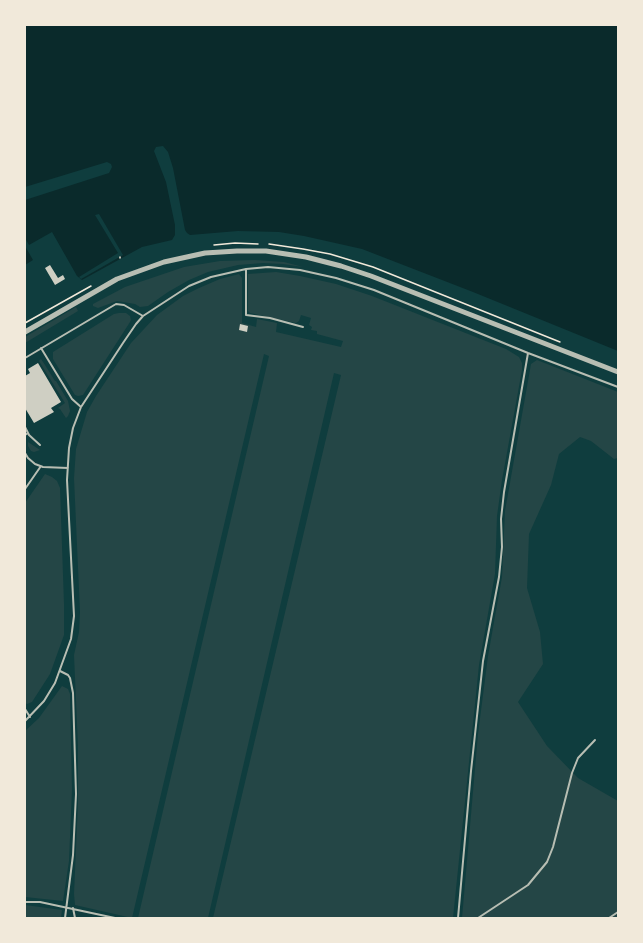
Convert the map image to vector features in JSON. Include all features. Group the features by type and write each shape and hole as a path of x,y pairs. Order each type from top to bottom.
{"street":[{"path":"25,332 117,279 164,262 205,253 266,251 306,257 349,268 618,372"}],"lane":[{"path":"25,721 44,701 55,682 71,639 74,616 68,468 69,448 73,428 81,408 123,343 143,316 189,286 211,277 246,269 274,267 300,270 336,278 374,290 528,353 618,387"},
{"path":"246,269 246,315 270,318 303,327"},
{"path":"25,358 116,304 124,306 143,316"},
{"path":"41,348 72,399 81,408"},
{"path":"458,918 483,661 499,577 502,547 501,519 504,492 528,353"},
{"path":"25,428 29,436 40,444"},
{"path":"25,453 35,464 50,468 68,468"},
{"path":"25,489 41,466"},
{"path":"60,671 68,675 70,678 73,693 76,794 73,855 65,918"},
{"path":"25,710 30,717"},
{"path":"478,918 528,885 547,862 554,847 572,773 578,758 594,740"},
{"path":"25,902 40,902 115,918"},
{"path":"73,908 75,918"},
{"path":"609,918 618,912"}],"path":[{"path":"213,246 235,243 258,244"},
{"path":"265,244 330,254 372,267 563,343"},
{"path":"25,323 97,283"}],"shaded area":[{"path":"25,25 618,25 618,351 362,249 279,232 238,231 190,235 185,230 173,168 168,152 163,146 156,147 154,151 166,182 175,225 175,235 172,240 142,247 82,280 77,276 52,232 29,245 25,238 25,200 109,173 112,167 111,164 107,162 25,187"},
{"path":"25,246 33,260 25,265"},
{"path":"255,260 284,262 303,267 263,263 238,265 208,272 189,280 148,306 140,307 135,304 117,301 98,308 93,306 93,304 125,287 184,267 220,261"},
{"path":"276,272 336,284 372,296 506,349 519,357 522,363 497,516 495,574 479,665 453,918 213,918 341,375 334,373 208,918 138,918 269,356 264,354 132,918 75,905 74,894 78,803 78,746 74,655 79,632 80,612 74,478 76,449 87,412 131,343 157,315 183,296 199,288 220,279 239,274 242,278 242,323 256,327 257,319 277,323 276,332 341,347 343,341 317,334 317,331 311,330 312,327 309,325 311,318 301,315 299,321 296,323 250,313 248,311 248,274"},
{"path":"76,307 78,311 25,343 25,337"},
{"path":"126,313 130,316 130,322 83,395 75,395 53,359 53,352 114,314"},
{"path":"41,359 68,401 70,411 66,418 58,408 65,403 39,361"},
{"path":"537,360 618,392 618,458 614,459 591,441 580,437 559,454 551,485 529,534 527,588 540,632 543,664 518,702 547,746 578,778 618,801 618,918 462,918 478,734 488,656 502,577 505,511 531,364"},
{"path":"28,442 40,450 34,452 31,451 28,446"},
{"path":"45,474 57,481 60,488 64,635 50,674 32,702 27,704 25,703 25,503"},
{"path":"62,686 68,689 70,694 72,790 69,861 63,901 25,897 25,731 39,718"},
{"path":"25,905 62,910 61,918 25,918"}],"pier":[{"path":"99,214 123,255 81,279 79,277 118,253 95,215"}],"building":[{"path":"50,265 58,278 63,275 65,279 55,285 45,268"},
{"path":"240,324 248,326 247,332 239,330"},
{"path":"38,363 61,402 51,408 54,412 34,423 25,408 25,376 30,373 28,369"}]}
